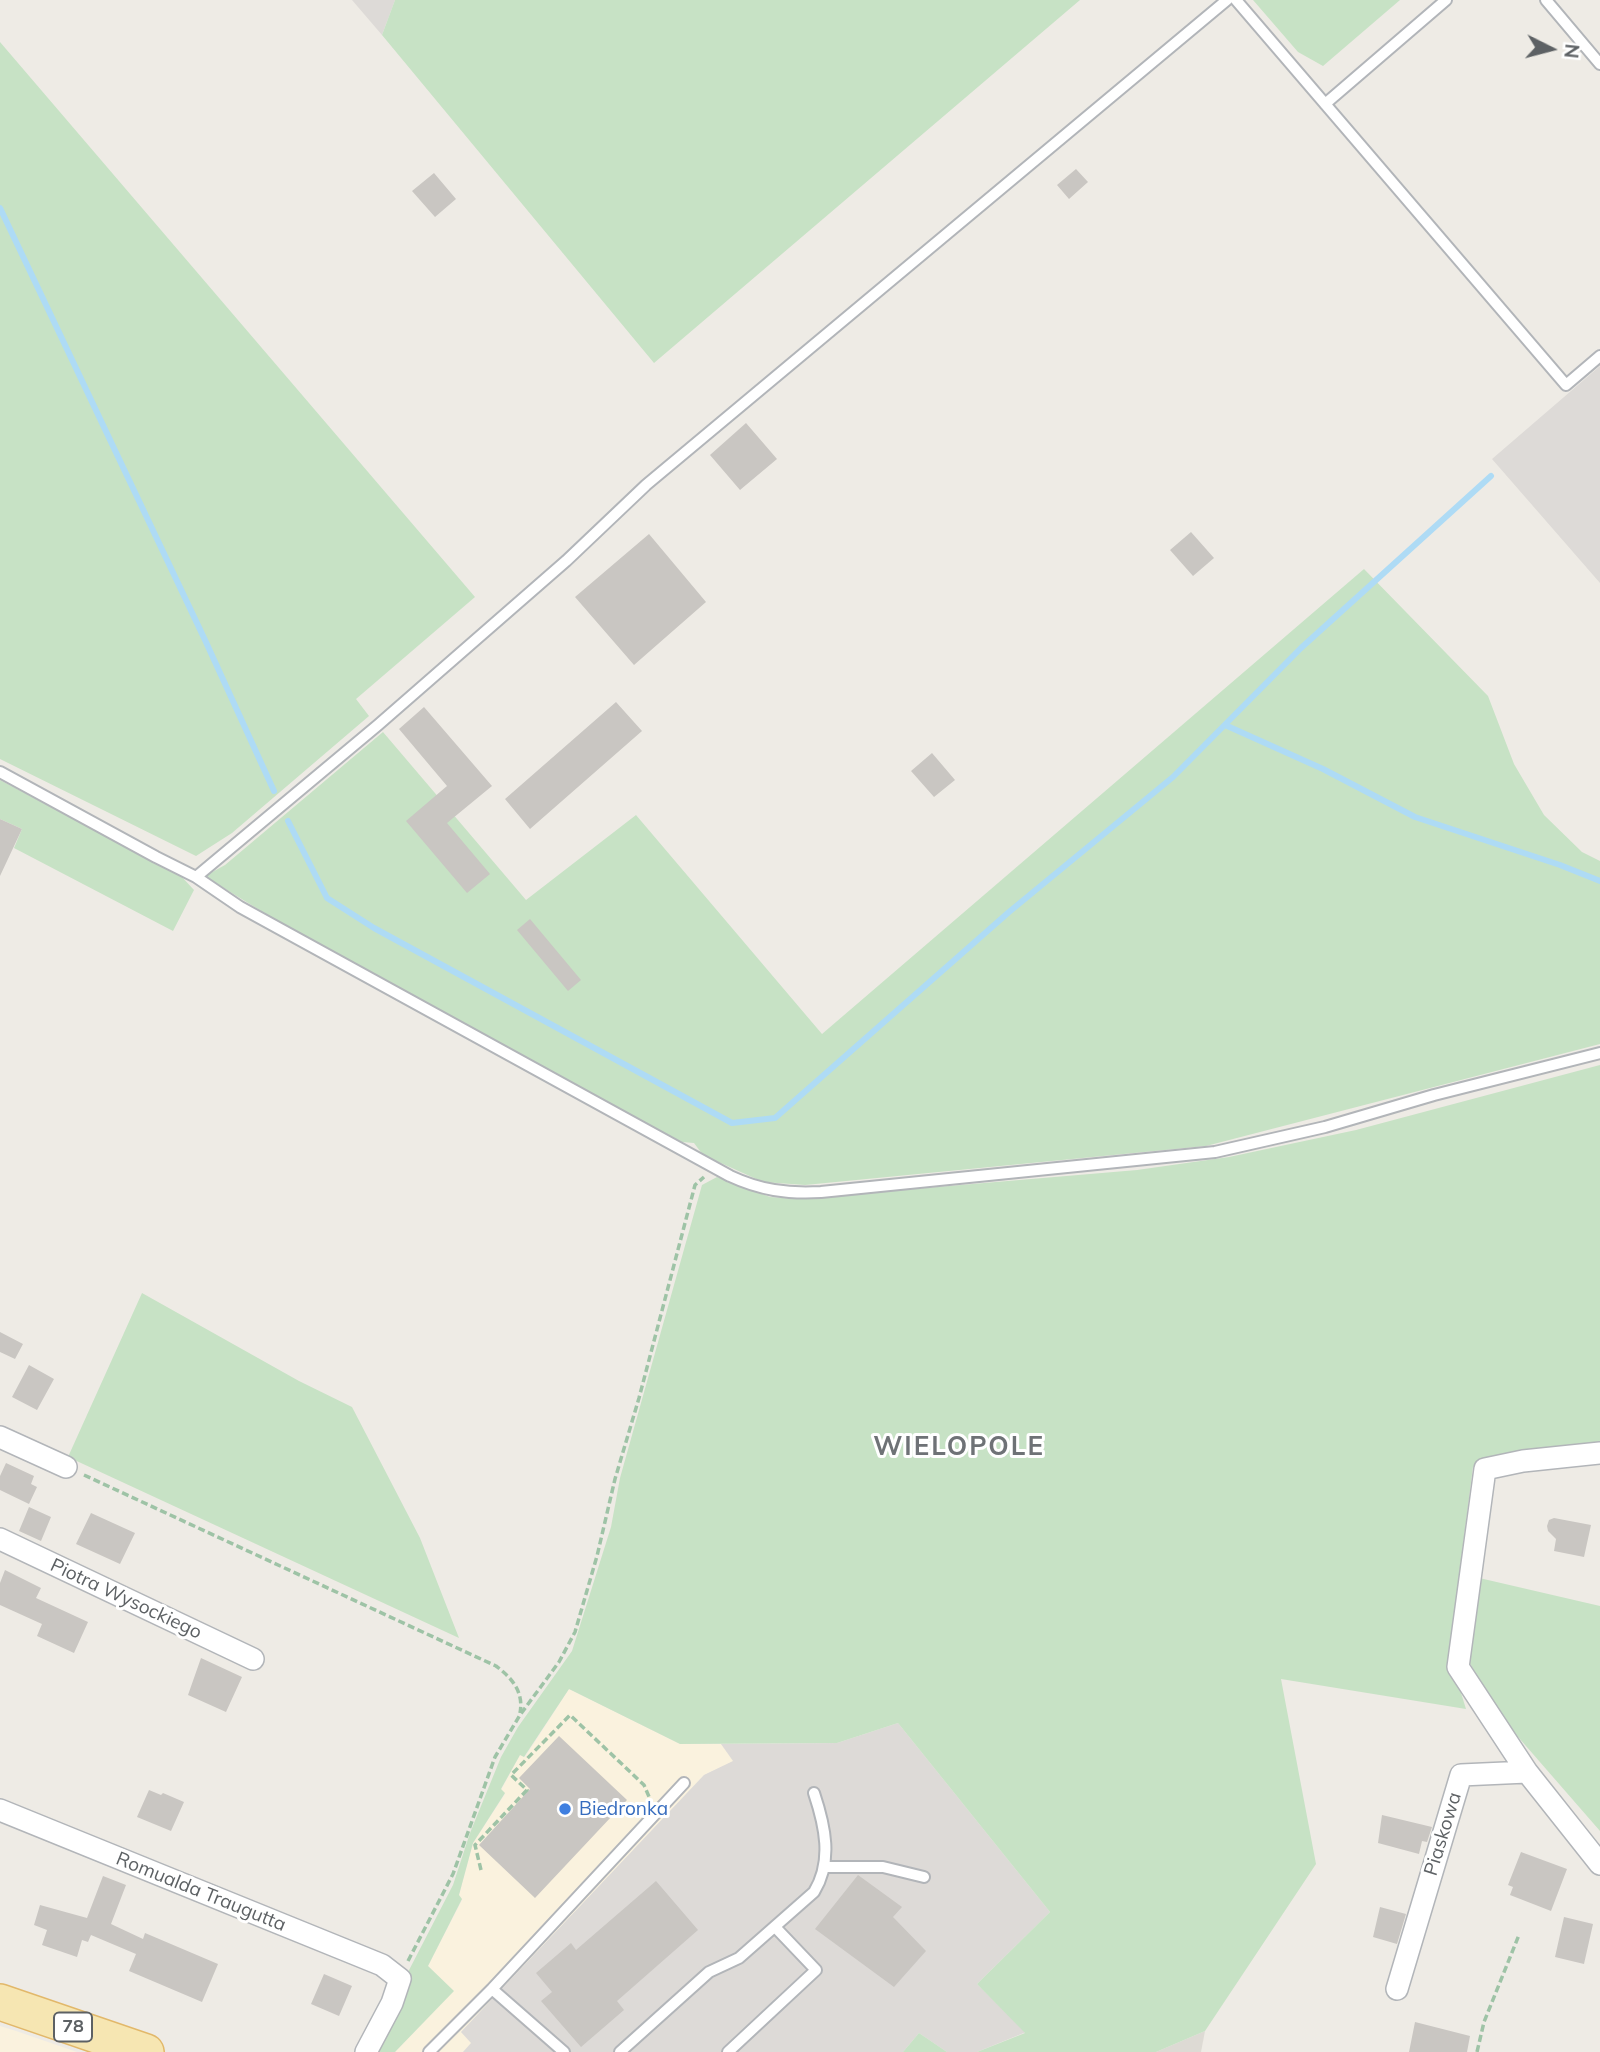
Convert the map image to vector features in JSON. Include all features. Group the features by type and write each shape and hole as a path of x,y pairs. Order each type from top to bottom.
{"main road":[{"name":"78","path":"0,2002 146,2052"}],"street":[{"path":"0,1437 66,1467"},
{"path":"1600,1453 1523,1461 1485,1469 1458,1667 1527,1772 1600,1864"},
{"name":"Piotra Wysockiego","path":"0,1539 253,1659"},
{"name":"Piaskowa","path":"1397,1989 1461,1775 1527,1772"},
{"name":"Romualda Traugutta","path":"0,1810 162,1878 356,1954 382,1965 400,1979"},
{"path":"366,2052 392,2003 400,1979"}],"lane":[{"path":"196,877 399,707 566,561 646,485 1227,0"},
{"path":"1236,0 1566,385 1600,356"},
{"path":"1325,104 1446,0"},
{"path":"1546,0 1600,64"},
{"path":"0,772 156,858 196,877 240,907 722,1172 769,1191 801,1194 1215,1152 1325,1127 1446,1092 1600,1053"},
{"path":"429,2052 492,1989 684,1783"},
{"path":"622,2052 709,1972 739,1958 814,1892 825,1867 825,1845 822,1817 814,1793"},
{"path":"825,1867 883,1867 924,1877"},
{"path":"728,2052 816,1970 775,1927"},
{"path":"492,1989 564,2052"}],"path":[{"path":"400,1979 430,1916 445,1892 495,1757 520,1715 559,1662 575,1632 592,1577 615,1479 695,1185 708,1175 722,1172"},
{"path":"66,1467 496,1666 511,1678 518,1690 521,1700 520,1715"},
{"path":"481,1870 475,1846 527,1790 511,1774 570,1715 644,1785"},
{"path":"1478,2052 1484,2022 1519,1934"}],"shaded area":[{"path":"352,0 395,0 382,35"},
{"path":"1600,366 1600,583 1492,459"},
{"path":"569,1689 680,1744 721,1744 734,1761 704,1775 461,2032 472,2043 463,2052 395,2052 453,1991 428,1966 462,1900 459,1895 473,1843 505,1794 501,1790 520,1755 525,1757"},
{"path":"898,1723 1050,1912 977,1984 1026,2032 977,2052 947,2052 919,2033 903,2052 463,2052 471,2043 461,2032 704,1775 733,1761 721,1744 837,1743"},
{"path":"0,2026 16,2031 77,2052 0,2052"},
{"path":"1205,2031 1201,2052 1156,2052"}],"green space":[{"path":"395,0 1080,0 654,363 382,35"},
{"path":"1253,0 1400,0 1323,66 1298,52"},
{"path":"0,42 475,597 356,699 369,716 232,833 196,856 0,759"},
{"path":"1364,569 1488,696 1514,764 1544,815 1582,852 1600,861 1600,1044 1206,1146 805,1185 763,1182 703,1155 694,1143 682,1142 441,1014 322,947 205,876 225,865 383,732 526,900 636,815 822,1034"},
{"path":"0,780 181,876 194,890 173,931 14,848 22,829 0,819"},
{"path":"1600,1065 1600,1442 1473,1467 1449,1654 1466,1709 1281,1679 1316,1864 1205,2031 1156,2052 977,2052 1025,2033 977,1984 1050,1912 898,1723 837,1743 680,1744 569,1689 524,1757 520,1755 501,1789 505,1793 473,1843 459,1895 462,1899 428,1966 454,1991 395,2052 371,2052 453,1885 470,1833 501,1757 518,1727 572,1651 611,1527 620,1478 702,1185 717,1177 770,1197 796,1199 1137,1170 1229,1157 1356,1130"},
{"path":"142,1293 299,1381 352,1407 420,1538 459,1638 68,1457"},
{"path":"1475,1577 1600,1606 1600,1831 1499,1715 1467,1658"},
{"path":"919,2033 947,2052 903,2052"}],"building":[{"path":"1076,169 1088,182 1069,199 1057,185"},
{"path":"434,173 456,199 435,217 412,191"},
{"path":"746,423 777,459 740,490 710,455"},
{"path":"1191,532 1214,558 1193,576 1170,550"},
{"path":"649,534 706,602 634,665 575,597"},
{"path":"616,702 642,731 530,829 505,799"},
{"path":"424,707 492,786 447,823 490,874 467,893 406,821 447,786 399,729"},
{"path":"932,753 955,780 934,797 911,771"},
{"path":"0,819 22,829 0,876"},
{"path":"530,919 581,980 568,991 517,930"},
{"path":"0,1332 23,1344 15,1359 0,1352"},
{"path":"29,1365 54,1379 37,1410 12,1397"},
{"path":"6,1463 34,1476 31,1484 37,1487 29,1504 0,1490 0,1476"},
{"path":"29,1507 51,1517 41,1541 19,1531"},
{"path":"91,1513 135,1533 120,1564 76,1544"},
{"path":"1554,1518 1591,1525 1584,1557 1554,1551 1556,1539 1547,1526 1549,1520"},
{"path":"5,1570 41,1588 36,1598 88,1622 74,1653 37,1636 42,1624 0,1605 0,1583"},
{"path":"201,1658 242,1677 226,1712 188,1695"},
{"name":"Biedronka","path":"559,1736 627,1800 535,1898 479,1845 530,1789 519,1778"},
{"path":"149,1790 184,1802 171,1831 137,1817"},
{"path":"1382,1815 1432,1827 1427,1842 1422,1841 1419,1854 1378,1843"},
{"path":"1521,1852 1567,1869 1551,1911 1510,1895 1513,1887 1508,1885"},
{"path":"858,1875 902,1907 893,1917 926,1951 894,1987 815,1929"},
{"path":"103,1876 126,1885 111,1924 143,1939 145,1933 218,1964 202,2002 129,1971 136,1954 91,1935 88,1942 82,1940 77,1957 42,1945 47,1930 34,1925 40,1905 87,1918"},
{"path":"656,1881 698,1930 617,2001 624,2010 581,2047 541,2001 552,1992 536,1973 571,1943 576,1950"},
{"path":"1380,1907 1406,1914 1397,1944 1373,1937"},
{"path":"1564,1917 1593,1924 1584,1964 1555,1957"},
{"path":"324,1974 352,1986 339,2016 311,2004"},
{"path":"1415,2022 1470,2036 1467,2052 1409,2052"}],"waterway":[{"path":"0,208 274,791"},
{"path":"288,821 327,898 374,928 732,1123 775,1118 1009,912 1173,777 1301,648 1491,476"},
{"path":"1225,725 1323,769 1415,817 1600,881"}],"place":[{"name":"Biedronka","path":"565,1809"}],"district":[{"name":"WIELOPOLE","path":"959,1447"}]}
